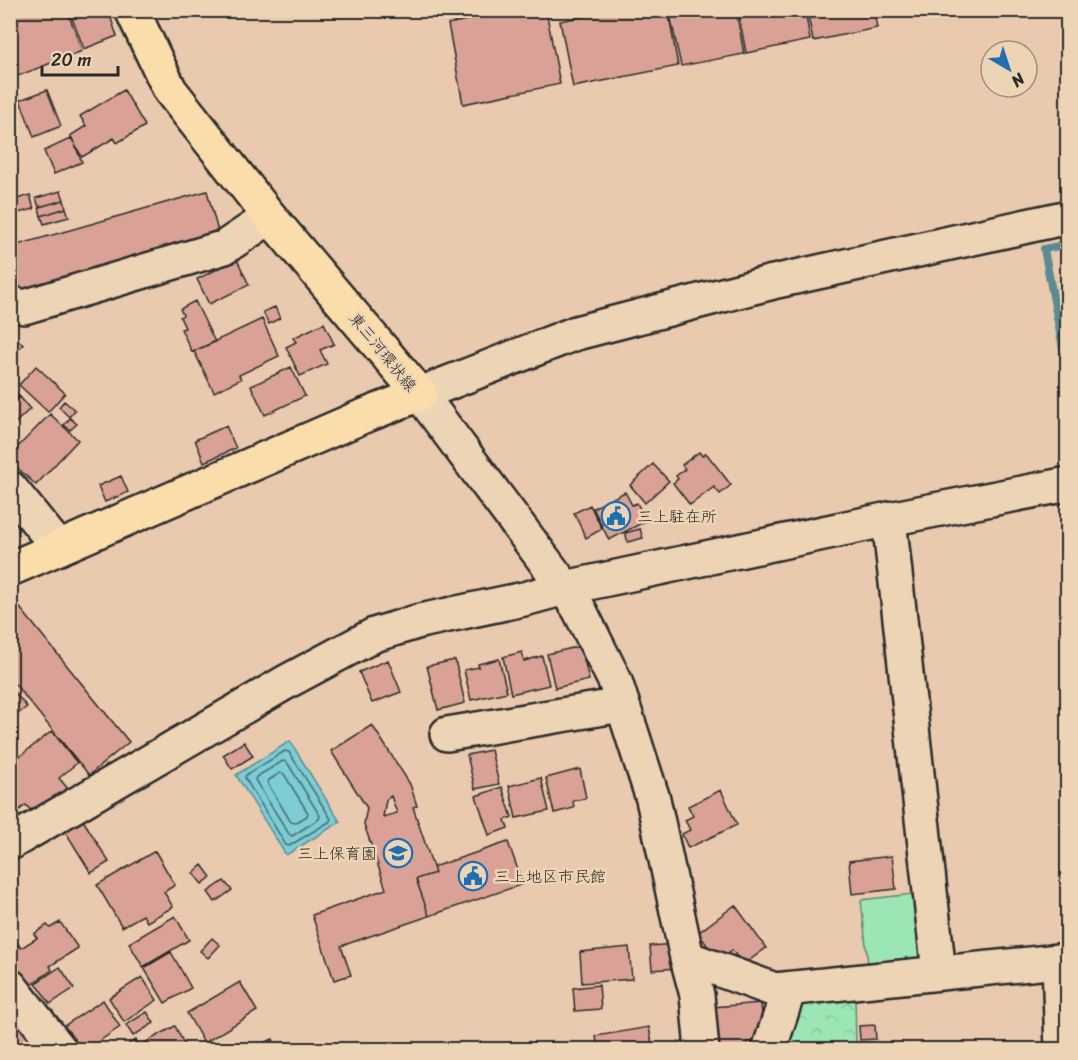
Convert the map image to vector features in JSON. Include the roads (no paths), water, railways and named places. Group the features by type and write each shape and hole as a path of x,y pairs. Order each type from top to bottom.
{"main road":[{"name":"東三河環状線","path":"10,569 359,418 420,394 270,217 170,90 132,10"}],"street":[{"path":"10,303 24,307 225,247 270,217"},
{"path":"702,1050 697,995 653,799 615,681 579,609 565,588 420,394 576,333 773,282 1068,217"},
{"path":"10,843 288,681 374,635 420,621 565,588 888,519 1068,484"},
{"path":"10,488 59,548"},
{"path":"888,519 939,973"},
{"path":"447,734 622,705"},
{"path":"687,958 775,990 1064,961 1062,1050"},
{"path":"10,986 51,1046"},
{"path":"769,1050 789,989"}],"water":[{"path":"290,741 340,822 286,855 236,775"}],"waterway":[{"path":"1068,244 1044,249 1068,375"}],"place":[{"name":"三上駐在所","path":"616,516"},
{"name":"三上保育園","path":"398,853"},
{"name":"三上地区市民館","path":"473,876"}]}
